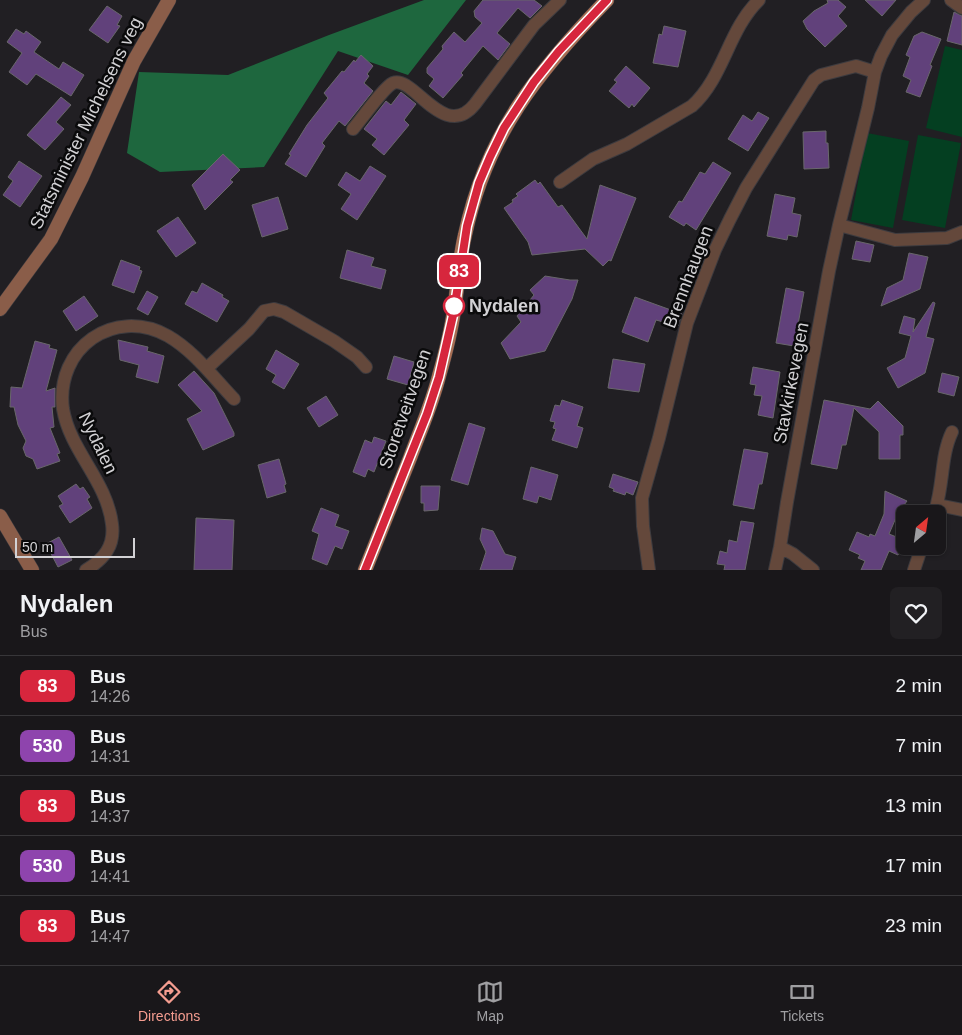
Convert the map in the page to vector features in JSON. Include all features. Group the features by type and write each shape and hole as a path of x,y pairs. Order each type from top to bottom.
{"main road":[{"name":"Statsminister Michelsens veg","path":"0,309 51,239 134,61 169,0"},
{"name":"Storetveitvegen","path":"365,570 427,414 439,377 454,311 458,275 468,222 479,183 490,157 504,128 534,82 549,62 607,0"},
{"path":"0,516 32,570"}],"street":[{"path":"353,130 385,90 395,82 407,86 444,114 456,115 468,111 534,25 560,0"},
{"path":"560,182 593,158 627,144 700,99 712,82 740,24 759,0"},
{"name":"Stavkirkevegen","path":"774,570 780,547 838,225 868,108 875,72 892,35 924,0"},
{"path":"950,0 962,8"},
{"name":"Brennhaugen","path":"649,570 642,526 642,498 659,438 686,323 715,250 746,188 814,80 822,75 856,66 875,72"},
{"path":"838,225 895,240 947,238 962,232"},
{"path":"207,368 249,329 264,311 274,310 284,312 334,341 357,357 366,367"},
{"name":"Nydalen","path":"86,570 100,561 107,552 112,541 112,526 103,492 71,435 63,409 63,391 67,367 76,353 95,336 109,330 126,326 151,329 168,336 207,368 234,399"},
{"path":"937,505 948,439 952,432"},
{"path":"946,509 962,510"},
{"path":"780,547 793,554 813,570"},
{"path":"914,570 919,555"}],"green space":[{"path":"424,0 466,0 408,75 338,51 264,167 160,172 127,153 139,72 228,75"},
{"path":"945,46 962,50 962,137 926,128"},
{"path":"867,133 909,141 893,228 851,220"},
{"path":"918,135 961,143 945,228 902,220"}],"building":[{"path":"483,0 534,0 542,6 530,18 518,8 497,33 510,44 498,60 483,46 461,73 463,75 443,98 429,86 434,79 427,73 427,68 454,32 465,42 482,23 475,17 474,11"},
{"path":"827,0 838,0 846,7 838,16 847,26 825,47 807,29 803,21 814,11 828,3"},
{"path":"865,0 896,0 882,16"},
{"path":"107,6 122,16 117,25 120,26 108,43 89,30"},
{"path":"954,12 962,16 962,45 947,41"},
{"path":"664,26 686,31 678,67 653,63 659,34 662,35"},
{"path":"16,29 24,34 26,31 41,42 34,52 59,69 63,62 84,75 71,96 36,74 27,85 9,72 22,53 7,42"},
{"path":"922,32 941,39 920,97 906,92 911,80 903,76 910,57 906,55 914,36"},
{"path":"361,55 373,66 367,74 369,76 364,83 373,91 345,126 339,121 322,143 325,146 306,177 285,164 291,155 289,154 307,125 328,98 324,93 342,71 344,72"},
{"path":"626,66 650,88 634,107 632,104 629,108 609,91 617,82 614,80"},
{"path":"401,92 416,104 404,120 409,125 384,155 372,145 377,139 364,129 386,101 391,105"},
{"path":"61,97 71,105 56,122 64,129 45,150 27,135"},
{"path":"758,112 769,118 748,151 728,139 743,115 752,121"},
{"path":"826,131 829,168 804,169 803,132"},
{"path":"223,154 240,170 230,180 233,182 205,210 192,185"},
{"path":"19,161 42,176 20,207 3,195 13,181 8,177"},
{"path":"713,162 731,173 696,230 686,223 684,226 669,217 679,201 682,202 700,172 705,174"},
{"path":"370,166 386,176 357,220 341,209 351,194 338,185 346,172 360,181"},
{"path":"535,180 538,184 540,182 558,207 562,205 587,239 600,185 636,198 611,261 609,260 603,266 585,249 532,255 528,242 504,208 513,202 512,200 518,196 516,194"},
{"path":"775,194 795,198 792,213 801,215 797,237 788,235 787,240 767,236"},
{"path":"278,197 288,229 262,237 252,205"},
{"path":"178,217 196,243 176,257 157,231"},
{"path":"856,241 874,245 870,262 852,259"},
{"path":"347,250 374,258 371,266 386,270 381,289 340,278"},
{"path":"909,253 928,257 920,289 881,306 887,288 903,280"},
{"path":"121,260 140,267 139,270 142,271 134,293 112,285"},
{"path":"545,276 578,280 572,299 545,351 510,359 501,343 521,322 517,316 534,295 530,290"},
{"path":"202,283 223,295 222,297 229,301 217,322 185,304 192,291 197,293"},
{"path":"786,288 804,292 794,346 776,343"},
{"path":"147,291 158,297 148,315 137,309"},
{"path":"84,296 98,316 76,331 63,311"},
{"path":"635,297 682,314 678,326 656,320 648,342 622,332"},
{"path":"933,302 935,303 926,337 934,339 925,373 898,388 887,368 905,358 911,336 899,333 904,316 915,319 913,332"},
{"path":"118,340 148,347 147,351 164,356 158,383 136,377 139,365 120,360"},
{"path":"35,341 50,345 49,348 57,350 46,391 55,388 55,407 52,407 54,427 50,428 60,453 57,454 60,461 37,469 33,459 26,456 23,448 26,441 18,425 14,407 10,407 11,387 22,388"},
{"path":"276,350 299,364 284,389 272,382 276,375 266,369"},
{"path":"394,356 414,362 408,385 387,379"},
{"path":"613,359 645,364 639,392 608,388"},
{"path":"753,367 780,372 773,418 758,415 762,396 754,395 756,385 750,384"},
{"path":"194,371 214,393 234,433 234,436 203,450 187,419 202,411 178,385"},
{"path":"942,373 959,377 954,396 938,392"},
{"path":"326,396 338,415 319,427 307,408"},
{"path":"562,400 583,407 577,426 583,428 577,448 552,440 556,429 553,428 555,422 550,421 555,405 560,406"},
{"path":"824,400 870,409 878,401 903,426 903,435 900,435 900,459 879,459 879,432 854,408 846,445 842,445 837,469 811,464"},
{"path":"469,423 485,428 468,485 451,480"},
{"path":"374,437 386,441 374,472 368,469 365,477 353,472 365,440 372,443"},
{"path":"744,449 768,453 762,484 759,484 754,509 733,505"},
{"path":"279,459 286,484 284,485 286,492 267,498 258,465"},
{"path":"531,467 558,475 551,500 539,496 537,503 523,499"},
{"path":"613,474 638,482 633,495 626,492 625,495 613,491 614,489 609,487"},
{"path":"76,484 80,489 83,487 90,497 87,499 92,508 70,523 59,506 63,504 58,496"},
{"path":"421,486 440,486 438,510 424,511 424,503 421,503"},
{"path":"885,491 907,501 904,505 896,505 896,518 889,534 896,537 896,554 889,551 881,570 861,570 865,561 858,558 860,555 849,550 857,532 869,537 870,534 875,536 884,514"},
{"path":"321,508 339,515 335,526 349,531 342,549 335,546 327,565 312,559 319,534 312,531"},
{"path":"196,518 234,520 232,570 194,570"},
{"path":"741,521 754,523 745,570 724,570 725,565 717,564 720,551 727,553 729,540 737,542"},
{"path":"482,528 493,531 505,554 516,557 512,570 480,570 486,552 480,539"},
{"path":"59,537 72,560 58,567 46,544"}],"bus line":[{"name":"83","path":"365,570 427,414 439,377 454,311 458,275 469,215 490,157 504,128 534,82 549,62 607,0"}],"place":[{"name":"Nydalen","path":"454,306"}]}
